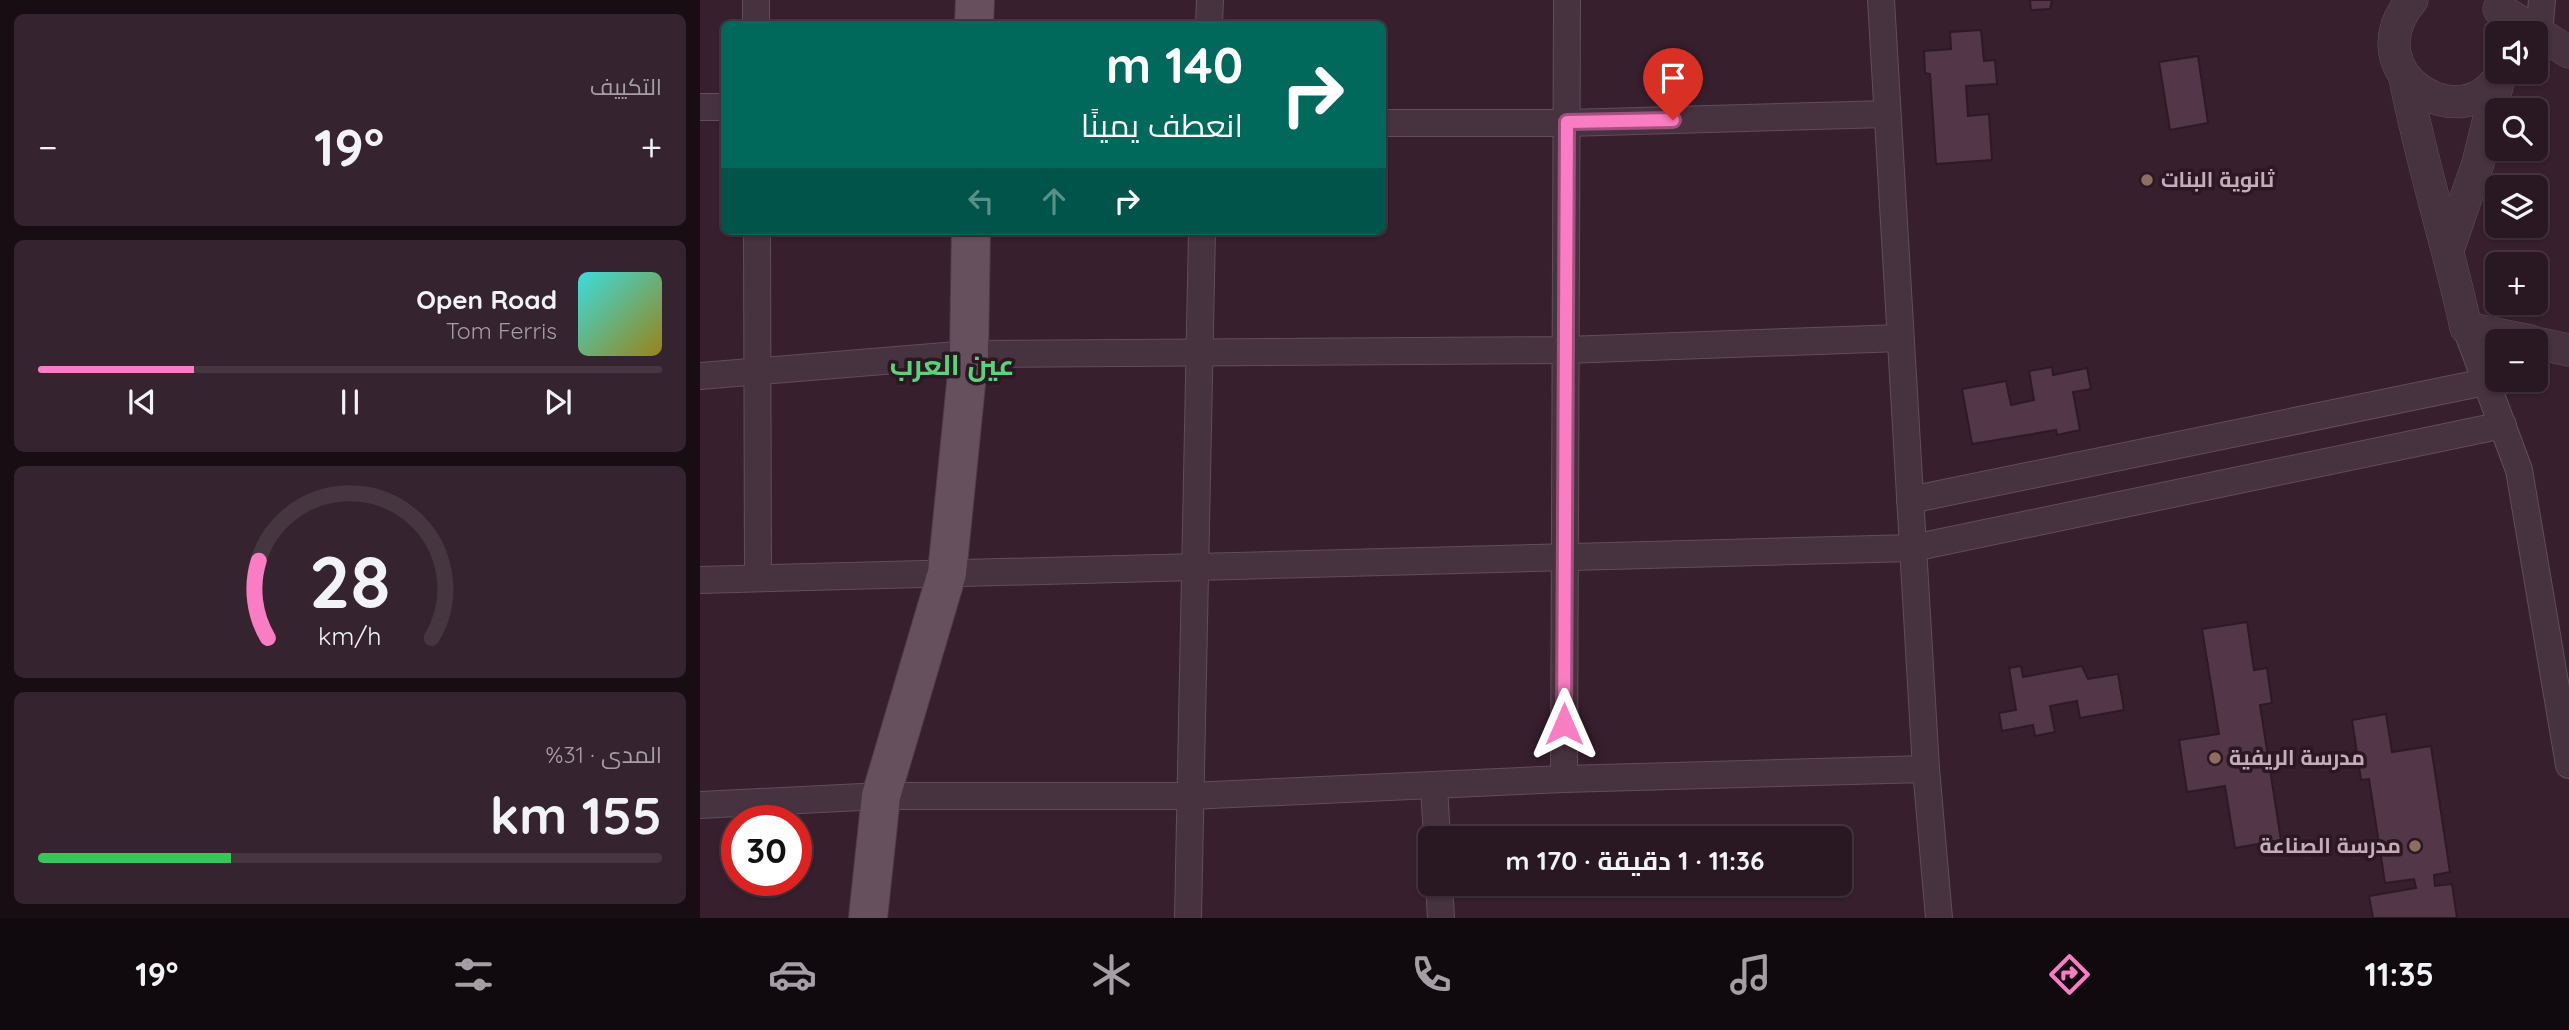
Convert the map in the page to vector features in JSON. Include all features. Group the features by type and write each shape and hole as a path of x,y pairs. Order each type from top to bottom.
{"main road":[{"path":"974,21 975,0"},
{"path":"868,918 881,796 947,573 969,354 971,235"}],"street":[{"path":"756,0 756,21"},
{"path":"1209,21 1210,0"},
{"path":"1564,779 1567,0"},
{"path":"1881,0 1926,769 1938,918"},
{"path":"1910,500 2485,382 2466,328 2449,247 2421,158 2405,78 2395,55 2395,29 2401,13 2413,0"},
{"path":"2540,21 2542,0"},
{"path":"2548,39 2569,52"},
{"path":"2405,78 2421,93 2441,101 2463,101 2483,93 2492,84"},
{"path":"2449,247 2478,163 2498,84"},
{"path":"700,107 721,107"},
{"path":"1386,123 1567,122 1886,114"},
{"path":"757,235 758,578"},
{"path":"1188,918 1193,567 1202,235"},
{"path":"2466,328 2485,332"},
{"path":"700,376 969,354 1566,350 1900,338"},
{"path":"2548,345 2569,350"},
{"path":"2489,392 2519,470 2569,765"},
{"path":"700,580 1913,548 2503,425"},
{"path":"702,806 881,796 1191,796 1564,779 1926,769"},
{"path":"1434,787 1436,826"},
{"path":"1440,896 1441,918"}],"building":[{"path":"2030,0 2052,0 2050,9 2031,10"},
{"path":"1981,30 1984,61 1995,60 1997,84 1966,86 1968,116 1989,114 1992,160 1936,164 1930,74 1925,73 1924,51 1951,49 1950,32"},
{"path":"2198,56 2208,123 2170,130 2159,62"},
{"path":"2052,367 2053,375 2087,368 2091,389 2073,392 2080,430 2057,435 2056,430 1972,444 1962,389 2006,381 2011,405 2034,400 2029,371"},
{"path":"2247,622 2254,670 2267,668 2272,703 2260,705 2281,840 2235,848 2225,786 2187,792 2179,740 2219,734 2202,629"},
{"path":"2021,666 2023,677 2082,666 2088,679 2118,674 2124,710 2080,718 2077,701 2050,706 2055,732 2035,736 2033,725 2002,731 1999,713 2016,710 2009,668"},
{"path":"2386,714 2392,752 2431,746 2450,872 2434,875 2435,886 2452,884 2457,918 2373,918 2369,896 2416,888 2414,879 2385,883 2369,779 2361,780 2352,720"}],"place":[{"name":"ثانوية البنات","path":"2147,180"},
{"name":"مدرسة الريفية","path":"2215,758"},
{"name":"مدرسة الصناعة","path":"2415,846"}],"district":[{"name":"عين العرب","path":"952,365"}],"route":[{"path":"1564,724 1567,122 1673,120"}]}
